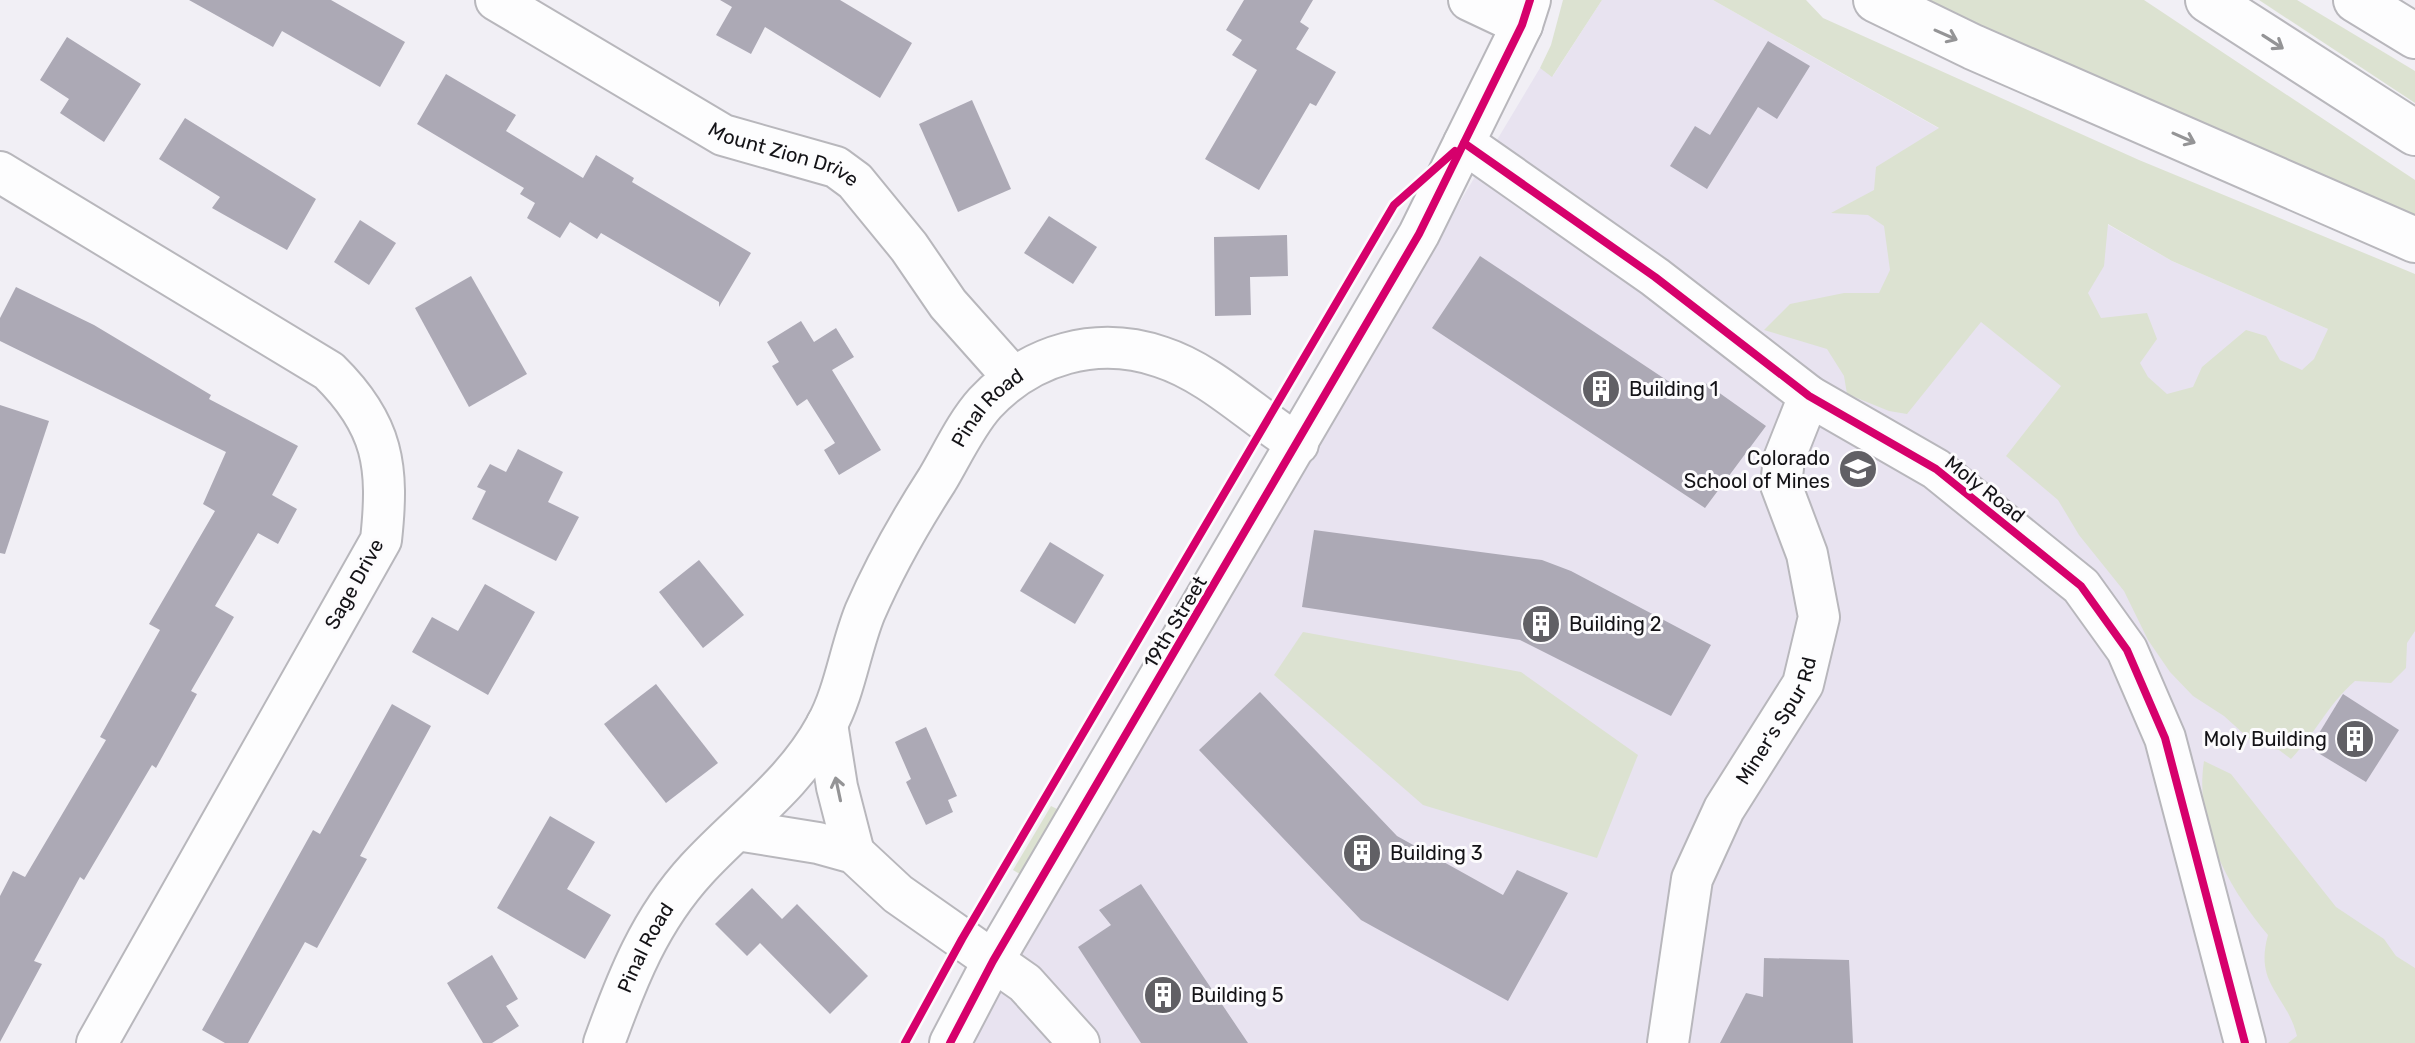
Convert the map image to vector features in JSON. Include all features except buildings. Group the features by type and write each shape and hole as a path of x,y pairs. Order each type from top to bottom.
{"highway":[{"path":"1876,0 1973,47 2415,240"},
{"path":"2208,0 2415,133"},
{"path":"2356,0 2415,36"}],"street":[{"name":"Mount Zion Drive","path":"496,0 723,135 836,167 855,181 909,247 948,304 1013,377"},
{"path":"1469,0 1526,12"},
{"name":"19th Street","path":"950,1043 993,961 1419,234 1526,12"},
{"name":"Moly Road","path":"1464,143 1655,277 1809,396 1954,481 2081,586 2127,650 2165,738 2245,1043"},
{"name":"Sage Drive","path":"0,172 329,371 353,395 367,417 382,451 387,489 381,540 97,1043"},
{"name":"Pinal Road","path":"604,1043 633,961 651,931 695,871 800,767 827,724 864,614 906,530 984,405 1013,377 1068,351 1132,349 1164,358 1194,374 1298,444"},
{"name":"Miner's Spur Rd","path":"1668,1043 1692,879 1724,809 1803,684 1819,617 1807,554 1781,485 1784,459 1809,396"},
{"name":"Pinal Road","path":"827,724 837,787 854,853"},
{"path":"737,830 818,843 854,853 898,894 1040,997 1079,1043"}],"shaded area":[{"name":"Colorado School of Mines","path":"1602,0 1713,0 2172,261 2415,367 2415,1043 971,1043 990,1000 1263,531 1540,68 1553,76"}],"green space":[{"path":"1563,0 1602,0 1552,77 1540,68 1551,45"},
{"path":"1713,0 1806,0 1823,18 2139,160 2415,274 2415,631 2407,643 2406,668 2391,683 2355,681 2337,699 2291,759 2279,750 2256,745 2224,716 2193,696 2170,672 2148,640 2124,591 2079,535 2058,500 2006,456 2061,386 1981,322 1907,414 1889,411 1847,394 1844,376 1827,349 1764,330 1790,304 1844,293 1879,293 1890,270 1884,226 1868,215 1831,213 1874,190 1876,167 1939,128","holes":["2108,224 2172,261 2328,329 2314,359 2302,370 2280,360 2266,336 2246,330 2202,367 2193,387 2167,394 2148,377 2140,363 2157,339 2147,313 2101,318 2088,293 2104,266"]},
{"path":"1910,0 2144,0 2415,180 2415,224"},
{"path":"2259,0 2297,0 2415,71 2415,103"},
{"path":"1303,632 1521,672 1638,755 1597,858 1423,805 1274,675"},
{"path":"2204,761 2231,774 2336,907 2384,939 2396,956 2415,968 2415,1043 2288,1043 2297,1036 2268,978 2265,952 2268,935 2240,897 2209,832 2202,785"},
{"path":"1051,806 1061,811 1023,876 1013,870"}],"cycle path":[{"path":"950,1043 993,961 1419,234 1522,25 1530,0"},
{"path":"1464,143 1655,277 1809,396 1936,469 2081,586 2127,650 2165,738 2245,1043"},
{"path":"905,1043 962,939 1394,205 1455,151"}],"place":[{"name":"Building 1","path":"1601,389"},
{"name":"Colorado School of Mines","path":"1858,469"},
{"name":"Building 2","path":"1541,624"},
{"name":"Moly Building","path":"2355,739"},
{"name":"Building 3","path":"1362,853"},
{"name":"Building 5","path":"1163,995"}]}
